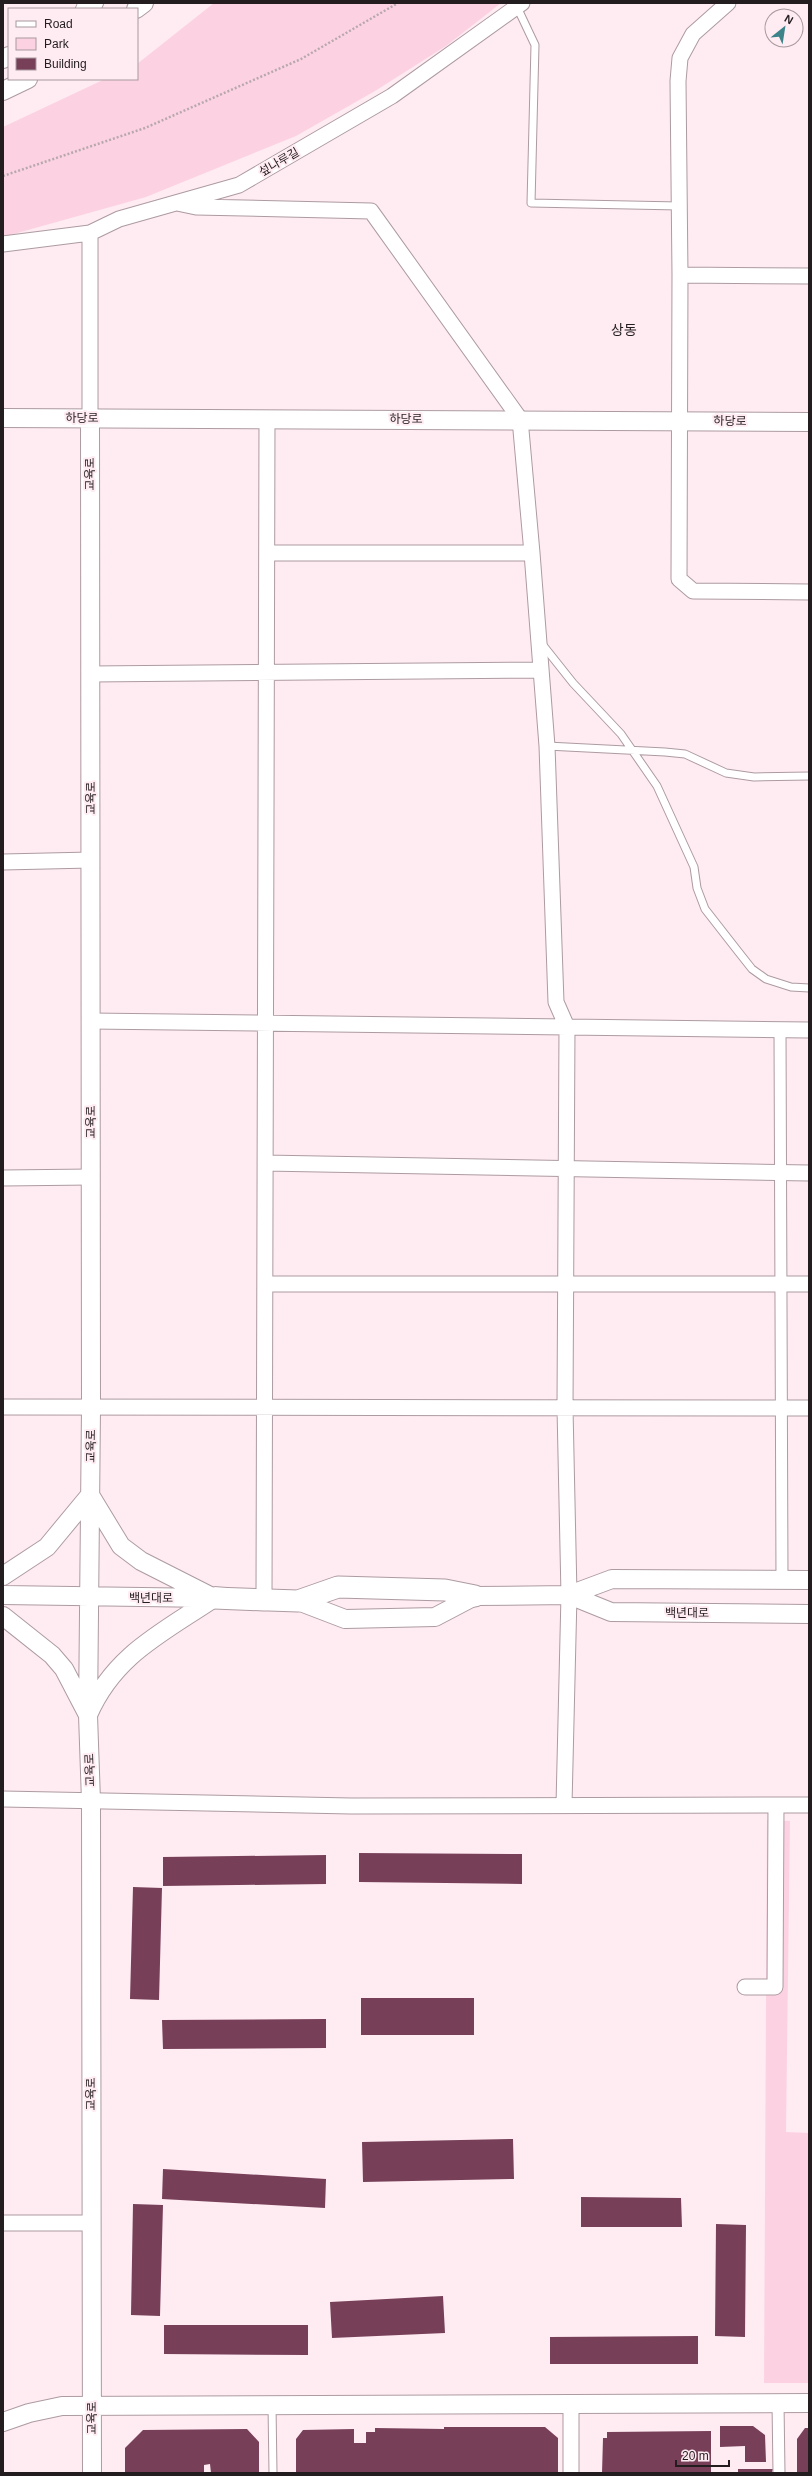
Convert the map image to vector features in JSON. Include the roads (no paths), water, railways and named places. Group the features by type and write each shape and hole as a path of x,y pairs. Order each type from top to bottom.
{"main road":[{"name":"백년대로","path":"214,1598 298,1601 338,1587 446,1590 475,1596"}],"street":[{"path":"728,3 693,34 680,58 678,80 678,206 680,275 679,579 693,591 809,592"},
{"name":"섶나루길","path":"3,244 90,233 119,219 239,185 392,96 520,5"},
{"path":"3,91 26,80"},
{"path":"177,203 196,207 370,211 520,419 547,746 556,1002 567,1027 565,1408 569,1595 564,1804"},
{"path":"90,233 90,418"},
{"path":"680,275 809,276"},
{"name":"하당로","path":"3,418 520,419 809,422"},
{"name":"교육로","path":"90,418 91,1408 88,1715 91,1801 92,2473"},
{"path":"264,1600 267,419"},
{"path":"267,554 532,553"},
{"path":"90,674 541,670"},
{"path":"3,862 91,860"},
{"path":"91,1021 809,1030"},
{"path":"780,1030 782,1580"},
{"path":"265,1163 809,1173"},
{"path":"3,1178 91,1177"},
{"path":"265,1284 809,1284"},
{"path":"3,1407 809,1408"},
{"path":"3,1576 47,1547 90,1495 121,1546 141,1560 214,1598 126,1658 113,1671 97,1694 88,1715"},
{"name":"백년대로","path":"298,1601 345,1619 435,1617 475,1596 569,1595 612,1579 809,1580"},
{"name":"백년대로","path":"3,1595 214,1598"},
{"name":"백년대로","path":"569,1595 611,1612 809,1614"},
{"path":"3,1616 52,1655 64,1669 88,1715"},
{"path":"3,1799 351,1806 564,1804 809,1805"},
{"path":"745,1987 775,1987 776,1805"},
{"path":"3,2223 92,2223"},
{"path":"3,2422 43,2409 92,2406 272,2404 809,2403"},
{"path":"571,2404 571,2473"},
{"path":"778,2404 779,2473"}],"lane":[{"path":"520,5 535,44 531,203 678,206"},
{"path":"539,640 573,683 621,734 657,786 671,813 694,867 697,888 705,909 752,969 776,983 809,988"},
{"path":"547,746 685,754 726,773 747,776 809,776"},
{"path":"272,2404 273,2473"}],"district":[{"name":"상동","path":"624,330"}]}
